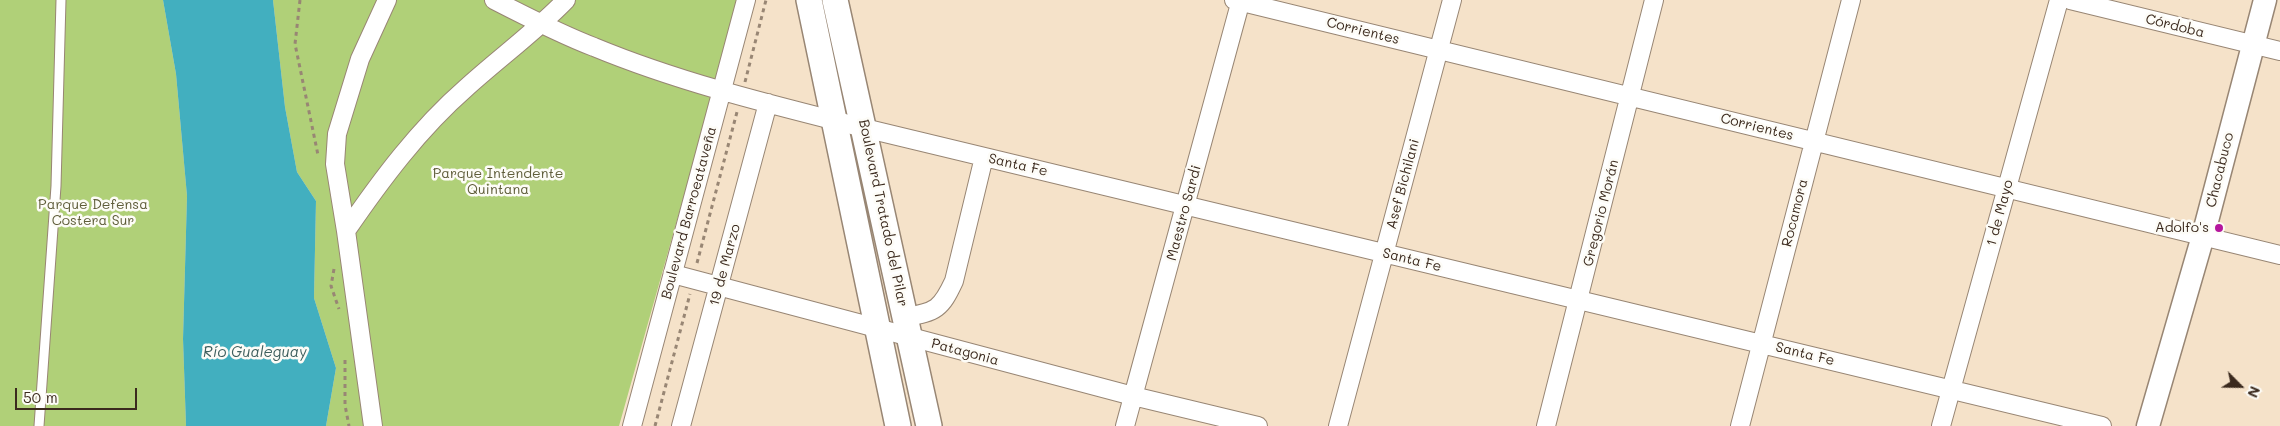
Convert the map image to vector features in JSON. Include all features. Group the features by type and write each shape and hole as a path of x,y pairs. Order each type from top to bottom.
{"main road":[{"name":"Boulevard Tratado del Pilar","path":"809,0 898,426"},
{"name":"Boulevard Tratado del Pilar","path":"838,11 929,426"},
{"path":"816,30 838,11"}],"street":[{"path":"373,426 335,164 337,134 360,59 387,0"},
{"name":"Santa Fe","path":"494,0 594,48 722,91 835,121 2102,426"},
{"path":"346,231 372,193 412,143 465,89 542,24 566,0"},
{"name":"Boulevard Barroeataveña","path":"632,426 746,0"},
{"name":"Corrientes","path":"1238,0 2280,254"},
{"name":"Maestro Sardi","path":"1125,426 1186,205 1238,0"},
{"name":"Asef Bichilani","path":"1338,426 1452,0"},
{"name":"Gregorio Morán","path":"1546,426 1654,0"},
{"name":"Rocamora","path":"1740,426 1851,0"},
{"name":"1 de Mayo","path":"1941,426 2059,0"},
{"name":"Córdoba","path":"2070,0 2280,51"},
{"name":"Chacabuco","path":"2148,426 2203,236 2265,0"},
{"name":"19 de Marzo","path":"681,426 768,103"},
{"path":"908,327 930,313 947,298 954,280 984,157"},
{"name":"Patagonia","path":"672,274 878,328 908,327 1133,396 1258,426"}],"lane":[{"path":"39,426 56,186 61,0"}],"path":[{"path":"655,426 766,0"}],"green space":[{"name":"Parque Defensa Costera Sur","path":"0,0 163,0 176,74 187,196 183,339 186,426 0,426"},
{"name":"Parque Intendente Quintana","path":"273,0 739,0 619,426 326,426 336,368 314,298 316,201 297,172 285,107"}],"water":[{"name":"Río Gualeguay","path":"163,0 273,0 285,107 297,172 316,201 314,298 336,368 326,426 186,426 183,339 187,196 176,74"}],"place":[{"name":"Adolfo's","path":"2219,228"}]}
